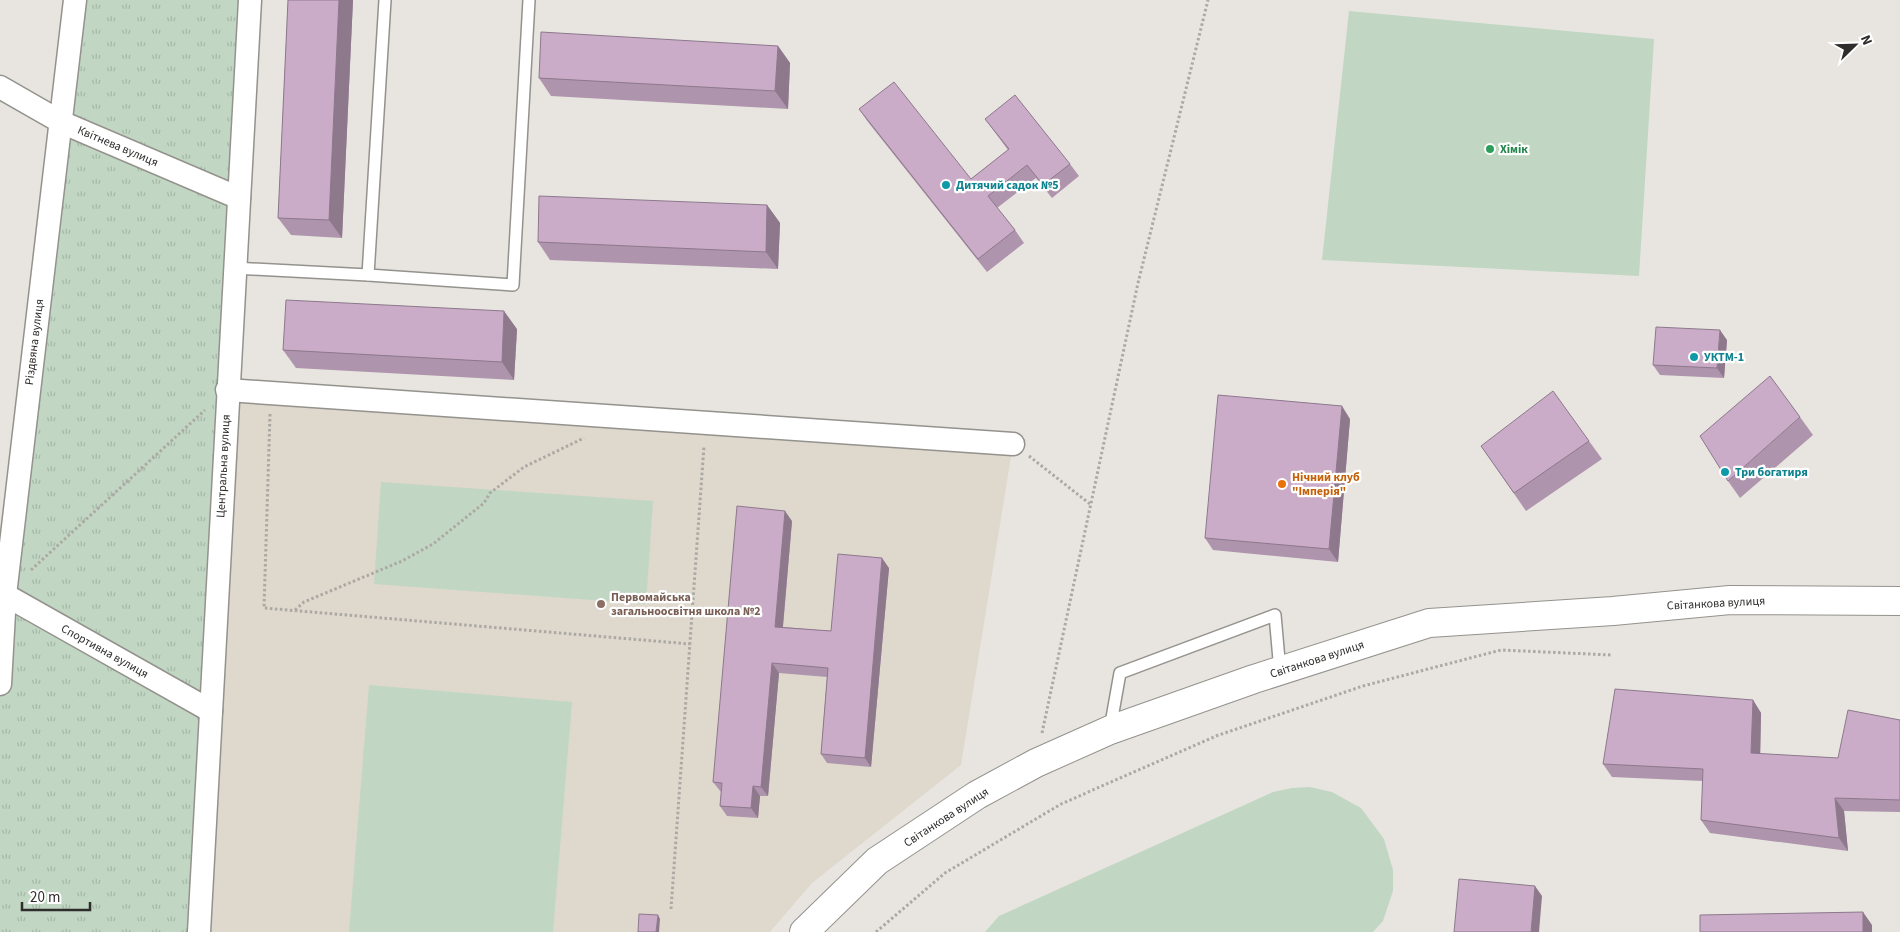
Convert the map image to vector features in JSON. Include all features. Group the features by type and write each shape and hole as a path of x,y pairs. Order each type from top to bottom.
{"street":[{"name":"Різдвяна вулиця","path":"0,684 2,593 62,122 75,0"},
{"name":"Центральна вулиця","path":"199,932 227,390 250,0"},
{"name":"Квітнева вулиця","path":"0,87 62,122 239,198"},
{"path":"227,390 1013,444"},
{"name":"Спортивна вулиця","path":"2,593 211,711"},
{"name":"Світанкова вулиця","path":"804,932 877,861 977,795 1036,763 1110,730 1280,671 1429,623 1613,611 1730,600 1900,601"}],"lane":[{"path":"368,275 385,0"},
{"path":"234,268 513,285 529,0"},
{"path":"1110,730 1120,673 1275,615 1280,671"}],"path":[{"path":"1036,763 1138,283 1208,0"},
{"path":"2,593 227,390"},
{"path":"271,393 264,608 690,644"},
{"path":"671,909 706,423"},
{"path":"295,611 304,602 402,561 433,544 484,503 490,493 524,467 585,437"},
{"path":"1013,444 1090,504"},
{"path":"876,932 946,873 1061,804 1216,736 1363,686 1501,650 1611,655"}],"shaded area":[{"name":"Первомайська загальноосвітня школа №2","path":"227,390 1013,444 961,765 812,883 770,932 199,932"}],"green space":[{"path":"75,0 250,0 199,932 0,932 0,684"},
{"name":"Хімік","path":"1349,11 1654,39 1639,276 1322,260"},
{"path":"381,482 653,501 646,604 374,584"},
{"path":"369,685 572,702 553,932 349,932"},
{"path":"1310,787 1332,792 1361,808 1384,839 1393,870 1393,891 1383,921 1373,932 985,932 999,916 1273,792"}],"building":[{"path":"288,0 339,0 329,220 278,218"},
{"path":"541,32 778,46 775,91 539,78"},
{"name":"Дитячий садок №5","path":"894,82 971,179 1009,149 985,119 1015,95 1070,164 1043,185 1027,165 988,196 1015,230 978,259 859,109"},
{"path":"539,196 767,205 766,252 538,242"},
{"path":"286,300 504,311 502,362 283,350"},
{"name":"УКТМ-1","path":"1656,327 1720,330 1717,368 1653,365"},
{"path":"1770,376 1800,417 1728,481 1700,436"},
{"path":"1553,391 1589,441 1514,493 1481,446"},
{"name":"Нічний клуб \"Імперія\"","path":"1218,395 1342,406 1329,549 1205,538"},
{"path":"737,506 785,511 775,627 831,631 838,554 882,558 865,758 821,754 828,668 772,663 761,787 753,786 751,808 720,806 722,783 713,782"},
{"path":"1615,689 1753,700 1751,753 1838,758 1848,710 1900,720 1900,800 1835,798 1839,838 1701,820 1703,769 1603,764"},
{"path":"1459,879 1535,886 1531,932 1454,932"},
{"path":"1863,912 1863,932 1700,932 1700,915"},
{"path":"639,914 658,915 656,932 638,932"}],"place":[{"name":"Хімік","path":"1490,149"},
{"name":"Дитячий садок №5","path":"946,185"},
{"name":"УКТМ-1","path":"1694,357"},
{"name":"Три богатиря","path":"1725,472"},
{"name":"Нічний клуб \"Імперія\"","path":"1282,484"},
{"name":"Первомайська загальноосвітня школа №2","path":"601,604"}]}
